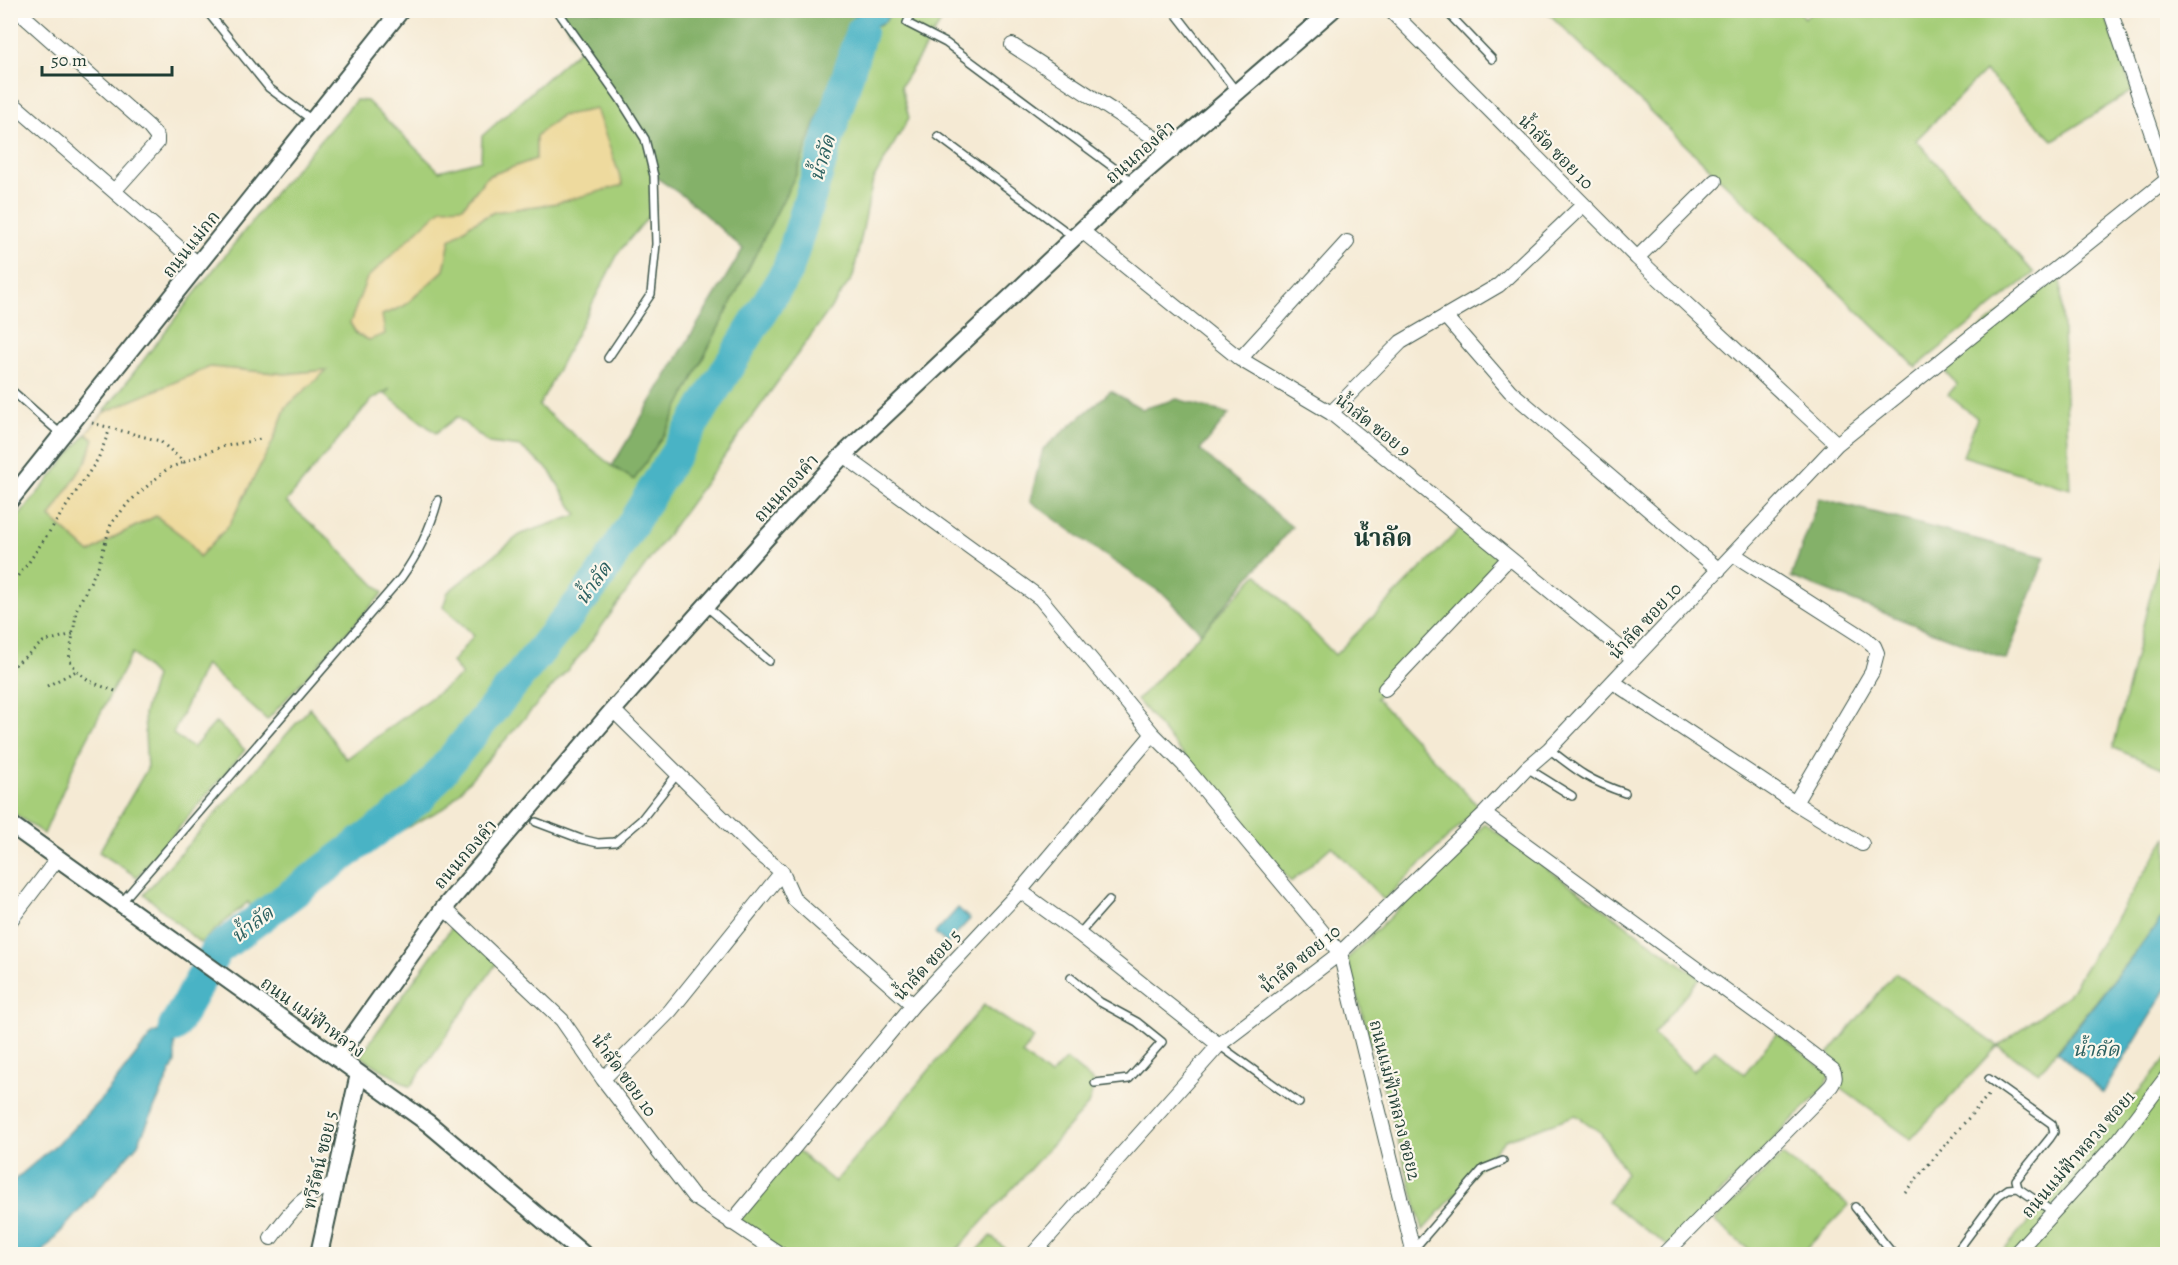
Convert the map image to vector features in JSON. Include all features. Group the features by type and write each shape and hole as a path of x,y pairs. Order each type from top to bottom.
{"street":[{"path":"17,10 149,127 157,137 157,143 114,191"},
{"name":"ถนนแม่กก","path":"10,500 401,10"},
{"name":"ถนนกองคำ","path":"338,1058 444,908 614,710 843,455 1133,182 1173,150 1237,91 1332,10"},
{"name":"น้ำลัด ซอย 10","path":"1037,1253 1219,1046 1340,953 1484,814 1613,682 1837,444 1637,258 1390,10"},
{"path":"1837,444 2167,179 2110,10"},
{"path":"1012,45 1173,150"},
{"path":"10,101 199,265"},
{"path":"1637,258 1715,181"},
{"path":"1331,412 1401,342 1499,285 1583,205"},
{"name":"น้ำลัด ซอย 9","path":"1078,235 1240,359 1331,412 1634,659"},
{"path":"1240,359 1347,242"},
{"path":"1445,316 1510,391 1719,570"},
{"path":"843,455 1041,598 1153,734 1183,764 1340,953"},
{"path":"1733,554 1866,639 1874,646 1877,653 1872,672 1795,803"},
{"path":"1385,689 1509,558"},
{"path":"1613,682 1795,803 1862,844"},
{"path":"614,710 754,849 782,872 794,899 913,1005"},
{"name":"น้ำลัด ซอย 5","path":"731,1223 913,1005 1020,891 1153,734"},
{"path":"1484,814 1779,1029 1833,1070 1835,1074 1831,1086 1743,1178 1665,1254"},
{"name":"ถนน แม่ฟ้าหลวง","path":"10,824 338,1058 459,1148 583,1254"},
{"path":"10,921 58,858"},
{"path":"603,1079 670,1011 782,872"},
{"path":"1020,891 1079,934 1219,1046"},
{"name":"น้ำลัด ซอย 10","path":"444,908 562,1020 603,1079 694,1197 780,1254"},
{"name":"ถนนแม่ฟ้าหลวง ซอย2","path":"1340,953 1411,1252"},
{"name":"ทวีรัตน์ ซอย 5","path":"319,1254 359,1074"},
{"name":"ถนนแม่ฟ้าหลวง ซอย1","path":"2015,1254 2118,1141 2168,1076"},
{"path":"271,1238 287,1216 305,1198 320,1188 335,1185"}],"lane":[{"path":"206,10 269,88 313,121"},
{"path":"557,10 609,82 645,140 654,176 656,244 651,294 608,358"},
{"path":"913,10 907,22 946,43 1133,182"},
{"path":"1173,10 1237,91"},
{"path":"1445,10 1492,59"},
{"path":"938,136 1078,235"},
{"path":"10,389 62,435"},
{"path":"121,903 401,578 417,555 431,526 438,500"},
{"path":"706,606 769,661"},
{"path":"1549,749 1596,783 1625,793"},
{"path":"1527,768 1572,795"},
{"path":"536,822 581,839 597,843 615,842 641,820 678,773"},
{"path":"1079,934 1109,900"},
{"path":"1071,978 1100,1002 1137,1022 1162,1042 1130,1079 1095,1083"},
{"path":"1219,1046 1299,1103"},
{"path":"1989,1079 2052,1124 2054,1132 2016,1180 2018,1188"},
{"path":"1411,1252 1483,1169 1503,1161"},
{"path":"1955,1254 1998,1196 2008,1189 2018,1188 2053,1212"},
{"path":"1856,1208 1893,1254"}],"path":[{"path":"76,417 110,429 160,441 184,462"},
{"path":"10,585 27,565 98,459 110,429"},
{"path":"115,691 90,682 76,671 69,659 77,608 98,567 111,524 129,502 166,470 221,447 261,439"},
{"path":"10,669 43,642 73,634"},
{"path":"47,686 76,671"},
{"path":"1905,1192 1998,1085"}],"green space":[{"path":"1798,10 1805,18 1814,10 2104,11 2132,91 2053,140 1985,71 1916,140 2034,273 1916,367 1546,11"},
{"path":"557,11 857,11 796,174 668,428 634,480 612,466 743,249 686,198 654,176 645,139"},
{"path":"891,11 948,11 901,86 909,118 873,180 853,277 584,651 446,807 350,858 264,927 248,902 200,943 144,894 310,708 346,759 462,675 452,662 474,635 443,607 448,592 521,534 577,515 549,470 521,447 489,443 457,417 436,433 385,394 390,389 371,400 286,502 329,539 383,593 267,720 205,664 173,734 193,748 216,722 245,750 137,877 99,852 147,769 144,714 155,676 132,653 77,758 44,834 11,811 10,527 86,434 94,439 87,460 50,517 90,553 114,537 156,516 189,541 199,557 229,525 272,443 286,407 326,370 285,374 210,367 103,413 277,190 356,100 367,101 439,171 481,160 482,136 582,47 645,139 654,176 655,209 619,252 539,406 612,466 634,480 668,428 796,174 849,37 885,22","holes":["596,109 557,203 494,212 471,224 450,240 444,270 404,306 382,315 369,340 356,334 350,323 463,207 488,176 536,159 536,136 561,116"]},
{"path":"2060,265 2070,489 1963,456 1977,418 1948,395 1957,384 1937,363"},
{"path":"1111,391 1142,409 1177,399 1229,414 1200,450 1292,527 1201,633 1166,596 1030,501 1043,449"},
{"path":"1819,498 2045,557 2006,660 1791,577"},
{"path":"2167,527 2167,770 2113,748"},
{"path":"1460,529 1504,563 1376,698 1479,807 1384,900 1332,846 1291,882 1137,700 1257,574 1335,655"},
{"path":"1485,824 1700,978 1653,1034 1693,1071 1715,1050 1744,1074 1777,1033 1830,1074 1823,1089 1668,1246 1608,1202 1626,1173 1601,1133 1576,1115 1505,1140 1423,1230 1347,959"},
{"path":"2167,837 2167,912 2039,1073 1998,1046 2068,995"},
{"path":"452,927 499,960 410,1087 360,1056"},
{"path":"1895,973 1998,1046 1911,1139 1842,1089 1829,1053"},
{"path":"984,1005 1034,1038 1022,1054 1050,1076 1066,1059 1095,1083 1088,1105 953,1254 780,1254 731,1223 794,1148 835,1182"},
{"path":"2167,1058 2167,1254 2001,1254"},
{"path":"1782,1155 1849,1205 1801,1254 1754,1254 1714,1221"},
{"path":"991,1236 1011,1254 974,1254"}],"sand":[{"path":"596,109 623,185 557,203 494,212 471,224 450,240 444,270 404,306 382,315 385,334 369,340 357,334 350,323 367,278 442,208 463,207 488,176 536,159 536,136 561,116"},
{"path":"210,367 285,374 327,370 286,407 272,443 229,525 199,557 189,541 156,516 114,537 90,553 50,517 87,460 94,439 86,434 103,413"}],"water":[{"path":"857,10 891,11 885,22 849,37"},
{"path":"958,908 970,919 947,944 935,933"},
{"name":"น้ำลัด","path":"2167,912 2167,988 2103,1093 2057,1052"},
{"path":"174,1027 175,1062 138,1144 41,1254 11,1254 11,1183 66,1136 103,1097 153,1033"}],"waterway":[{"name":"น้ำลัด","path":"174,1027 217,950 420,798 598,580 788,269 861,32"}],"district":[{"name":"น้ำลัด","path":"1383,538"}]}
